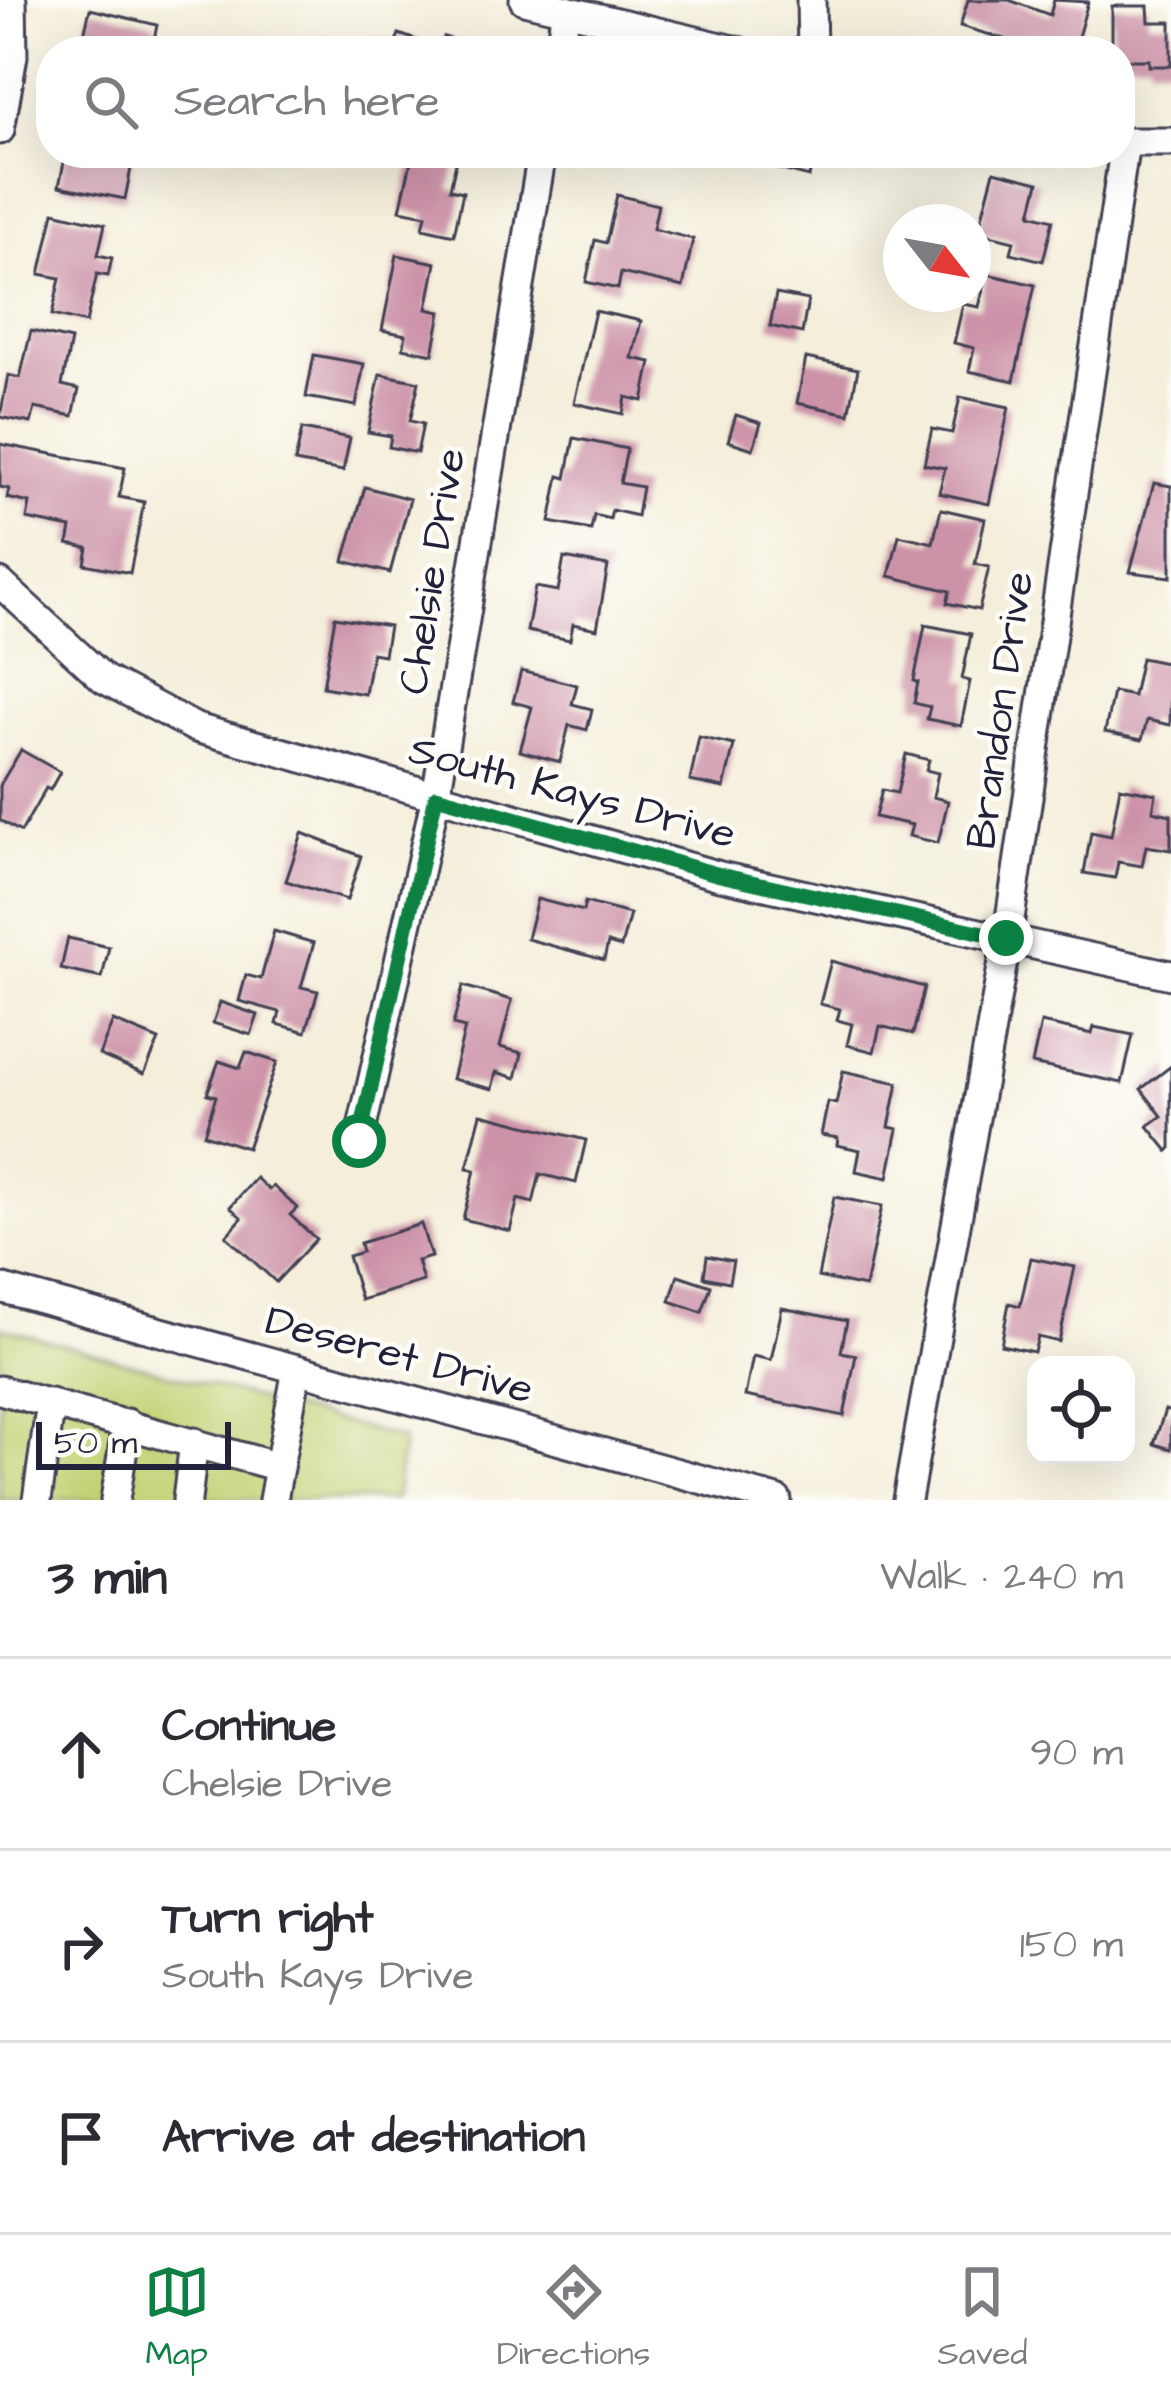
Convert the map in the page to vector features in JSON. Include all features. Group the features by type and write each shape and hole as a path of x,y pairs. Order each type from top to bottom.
{"street":[{"path":"0,130 13,56 12,0"},
{"path":"524,0 675,36"},
{"path":"811,0 812,36"},
{"path":"562,36 566,10"},
{"path":"1135,142 1171,142"},
{"name":"Chelsie Drive","path":"359,1141 436,796 540,168"},
{"name":"Brandon Drive","path":"907,1500 1006,938 1119,168"},
{"name":"South Kays Drive","path":"4,593 104,679 196,728 720,875 1171,975"},
{"name":"Deseret Drive","path":"0,1288 298,1369 675,1486 777,1500"},
{"path":"273,1500 298,1369"},
{"path":"0,1390 279,1467"},
{"path":"37,1500 52,1403"},
{"path":"115,1500 128,1424"},
{"path":"187,1500 194,1442"}],"green space":[{"path":"0,1327 403,1439 395,1500 0,1500"}],"building":[{"path":"968,0 1009,0 1050,15 1054,0 1088,2 1078,36 994,36 960,26"},
{"path":"1112,6 1148,6 1149,22 1171,22 1171,66 1149,66 1149,60 1135,60 1135,36 1112,36"},
{"path":"90,9 157,25 155,36 84,36"},
{"path":"63,168 131,168 125,199 59,186"},
{"path":"410,168 455,168 450,189 463,192 454,235 423,228 426,215 400,210"},
{"path":"775,168 811,168 809,177"},
{"path":"994,171 1039,182 1031,214 1053,220 1043,261 1011,253 1014,241 991,235 991,204 985,204"},
{"path":"617,195 658,205 653,229 693,239 683,287 621,273 618,289 586,282 595,240 606,243"},
{"path":"54,212 105,224 98,255 112,258 108,276 97,274 86,323 52,315 60,278 40,274"},
{"path":"397,255 436,263 427,309 441,312 433,354 403,348 406,335 382,330"},
{"path":"991,275 1035,285 1014,381 969,371 974,348 954,343 961,312 991,312"},
{"path":"776,294 808,300 802,333 770,326"},
{"path":"595,311 641,321 632,358 651,362 643,401 626,397 623,414 574,403"},
{"path":"31,331 71,340 62,385 79,389 73,416 35,408 31,423 0,417 8,375 20,378"},
{"path":"314,355 364,364 356,406 306,397"},
{"path":"806,358 858,369 849,414 797,403"},
{"path":"380,374 419,382 410,421 423,424 417,453 389,447 391,436 368,432"},
{"path":"960,397 1009,407 989,504 939,493 945,468 924,464 932,429 952,433"},
{"path":"736,415 761,423 753,449 728,441"},
{"path":"302,429 350,438 343,471 295,462"},
{"path":"574,438 627,449 620,483 642,487 637,516 612,510 610,519 594,515 591,530 550,522 559,476 566,478"},
{"path":"0,444 125,468 119,497 144,502 130,573 85,564 88,548 68,544 71,528 27,519 30,503 7,498 9,489 0,487"},
{"path":"1154,483 1171,486 1171,577 1130,572"},
{"path":"365,487 410,499 390,573 344,561"},
{"path":"941,509 985,519 975,564 989,567 979,610 947,603 950,591 889,576 899,535 933,543"},
{"path":"564,558 608,566 597,629 573,624 570,640 527,631 535,587 558,591"},
{"path":"335,617 389,626 384,655 372,653 365,694 323,687"},
{"path":"925,625 971,634 962,679 970,681 961,726 927,719 930,707 914,703"},
{"path":"1141,658 1171,664 1170,725 1147,720 1142,740 1105,732 1113,692 1133,696"},
{"path":"521,671 577,685 572,704 592,709 587,730 569,725 560,762 520,751 532,707 513,702"},
{"path":"699,737 734,745 724,788 690,781"},
{"path":"21,750 60,772 21,832 0,820 0,785"},
{"path":"906,754 929,760 926,770 938,773 933,797 948,801 938,843 909,836 912,825 875,817 882,790 897,793"},
{"path":"1120,787 1156,794 1153,811 1171,815 1171,850 1146,846 1142,866 1118,862 1115,878 1084,873 1091,832 1111,836"},
{"path":"302,833 361,856 347,900 286,881"},
{"path":"537,899 583,911 585,902 630,914 621,947 608,943 604,960 527,939"},
{"path":"274,931 314,943 301,987 318,991 306,1032 277,1024 280,1012 239,1001 246,975 261,979"},
{"path":"68,938 109,947 102,978 61,969"},
{"path":"831,961 924,987 913,1034 880,1026 874,1052 847,1045 852,1024 837,1020 840,1009 820,1004"},
{"path":"463,986 512,1000 500,1047 522,1053 516,1078 496,1072 492,1089 452,1079 465,1028 453,1025"},
{"path":"220,1002 258,1015 251,1035 213,1023"},
{"path":"113,1021 159,1040 144,1074 99,1055"},
{"path":"1041,1023 1092,1034 1094,1027 1133,1035 1122,1083 1032,1064"},
{"path":"246,1052 277,1062 247,1148 204,1134 216,1096 207,1094 219,1061 240,1068"},
{"path":"1171,1066 1168,1151 1148,1126 1162,1116 1141,1089"},
{"path":"843,1071 898,1083 889,1127 898,1129 888,1178 856,1171 860,1150 821,1135 828,1102 836,1104"},
{"path":"481,1114 586,1140 576,1183 540,1174 533,1203 518,1199 510,1231 463,1219 475,1170 467,1168"},
{"path":"256,1178 297,1208 290,1215 316,1239 276,1282 226,1236 242,1218 230,1207"},
{"path":"834,1197 882,1206 865,1287 818,1277"},
{"path":"421,1224 431,1257 417,1261 423,1281 361,1300 348,1256 362,1252 360,1243"},
{"path":"707,1256 733,1261 729,1282 704,1277"},
{"path":"1031,1258 1075,1267 1059,1342 1038,1337 1034,1352 1001,1345 1009,1303 1020,1306"},
{"path":"678,1275 711,1286 702,1312 670,1301"},
{"path":"782,1308 847,1321 841,1352 856,1355 844,1416 745,1396 753,1356 771,1360"},
{"path":"1165,1410 1171,1412 1171,1449 1154,1444"}],"route":[{"path":"359,1141 436,796 720,875 1006,938"}]}
